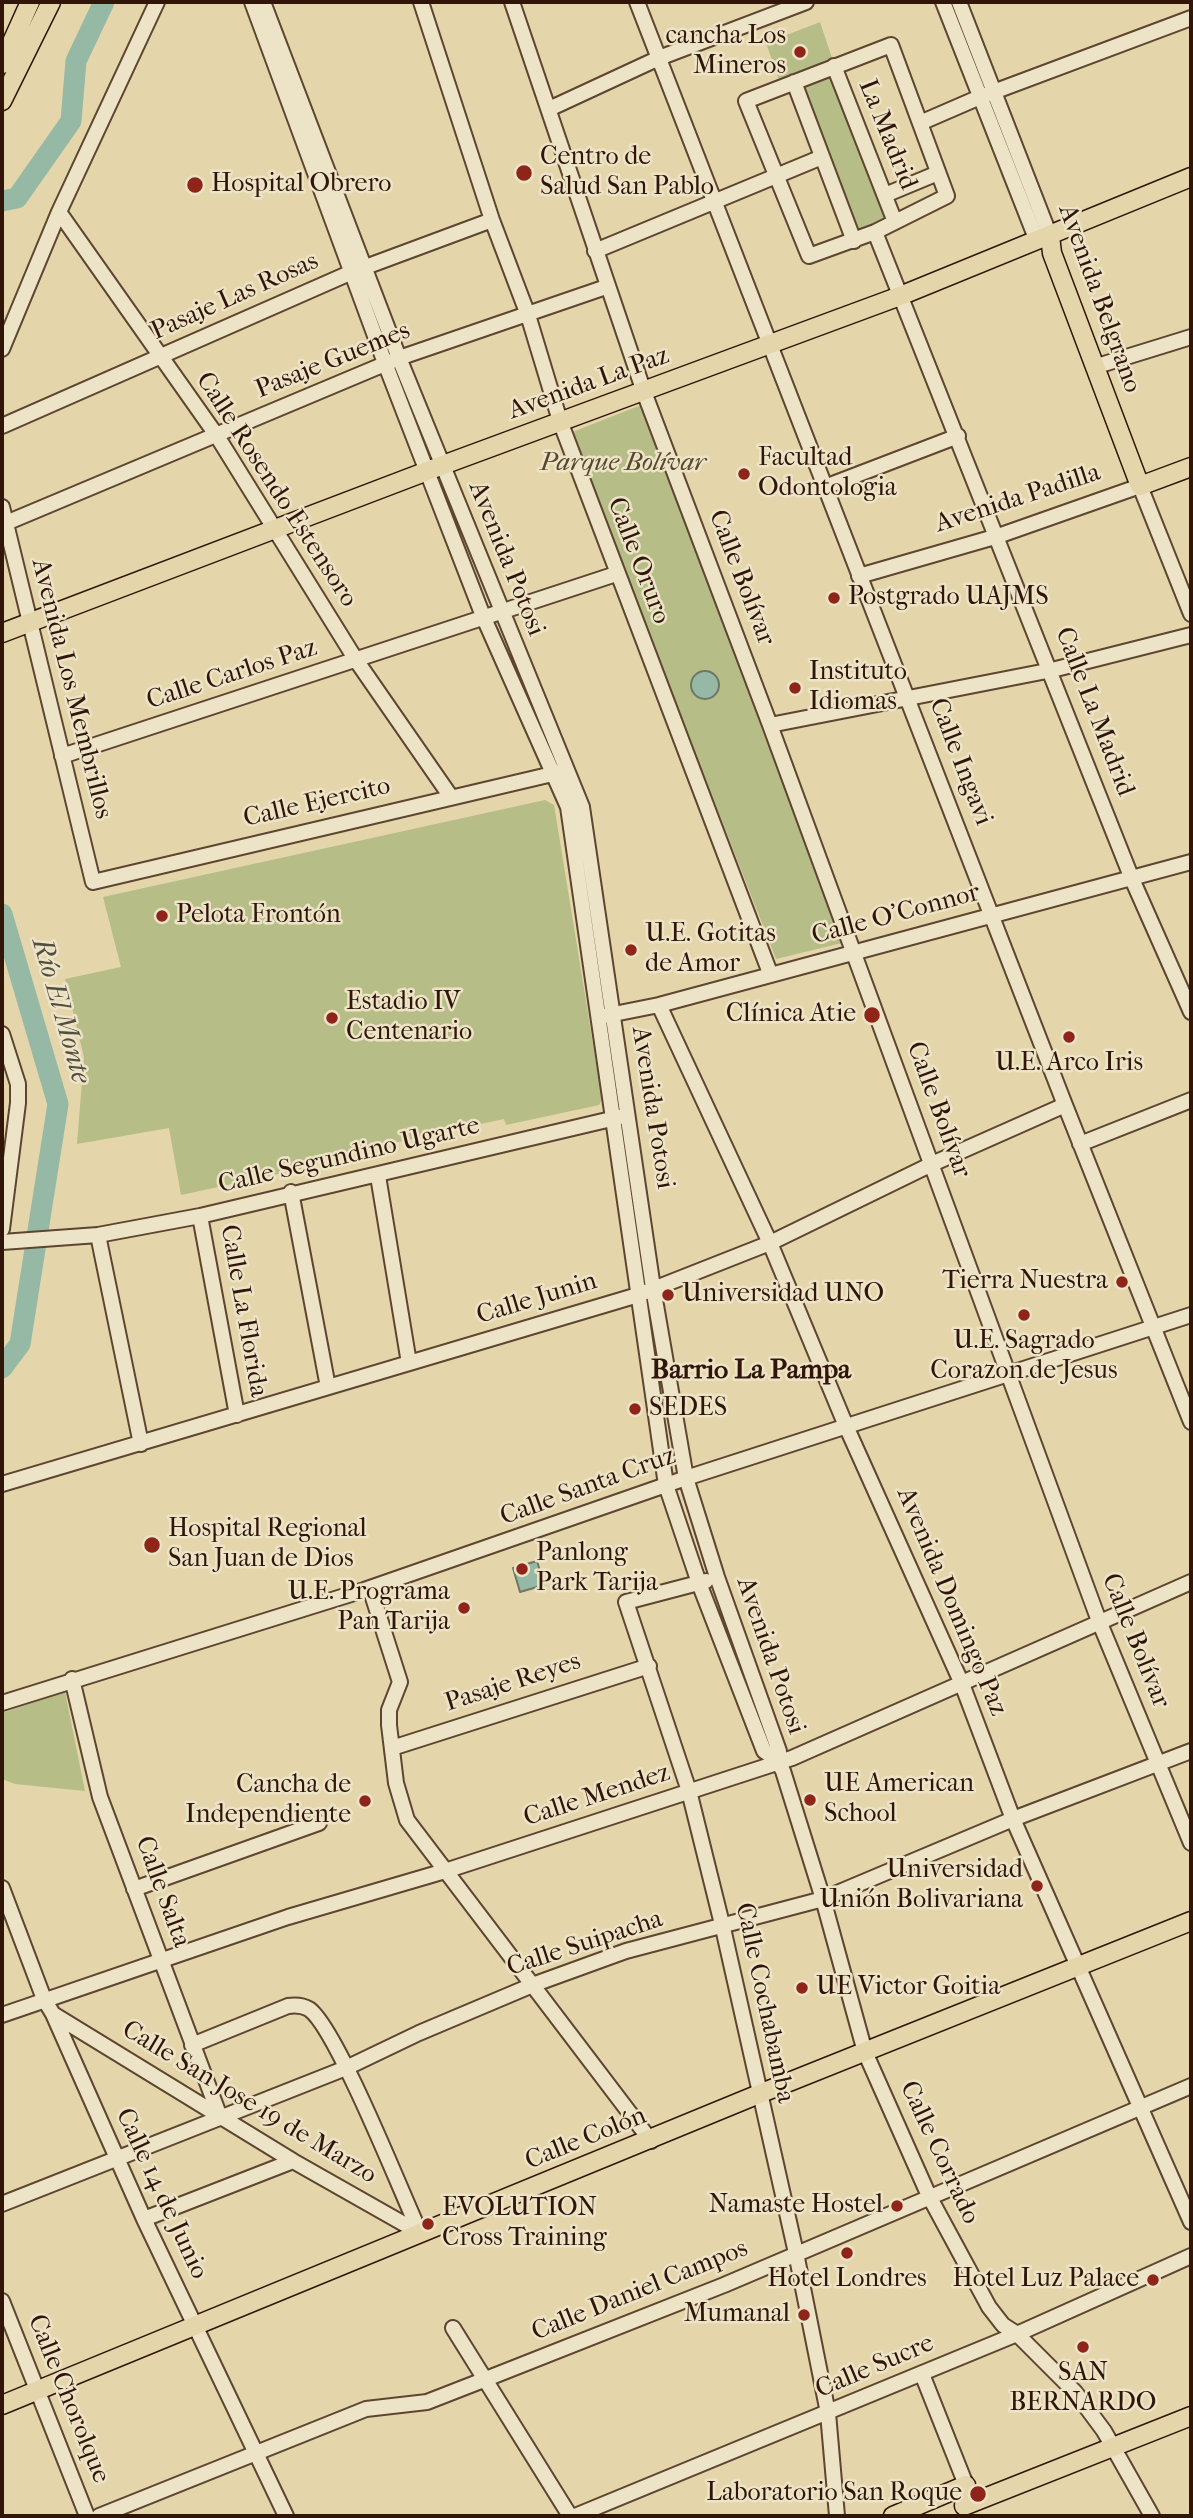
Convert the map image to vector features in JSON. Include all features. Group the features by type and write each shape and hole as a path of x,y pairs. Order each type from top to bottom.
{"main road":[{"path":"4,53 30,2"},
{"path":"2,101 51,2"},
{"name":"Avenida La Paz","path":"2,634 434,468 900,296 1191,177"},
{"name":"Avenida Belgrano","path":"1043,238 1052,253 1140,486"},
{"name":"Avenida Padilla","path":"1140,486 1191,467"},
{"name":"Calle Colón","path":"2,2405 652,2141 759,2094 1191,1921"},
{"path":"893,2516 966,2485 966,2511 1191,2416"}],"street":[{"path":"2,349 59,212 157,2"},
{"name":"Avenida Potosi","path":"252,2 385,363 500,611 561,772 686,1478 717,1577 779,1751 777,1760 764,1751 699,1583 666,1485 638,1295 621,1116"},
{"name":"Avenida Potosi","path":"263,2 399,358 483,616 561,772"},
{"name":"Calle Oruro","path":"421,2 492,220 528,315 560,421 616,574 770,972"},
{"name":"Calle Bolívar","path":"512,2 550,109 606,287 644,392 770,725 1099,1621 1191,1843"},
{"name":"Calle Ingavi","path":"638,2 1080,1144 1191,1422"},
{"path":"550,109 659,58 806,2"},
{"name":"Avenida Belgrano","path":"943,2 987,95 1043,238"},
{"name":"Avenida Belgrano","path":"959,2 987,95"},
{"path":"920,123 1191,18"},
{"path":"891,45 947,196 876,232 808,256 746,101 834,66 891,45"},
{"path":"4,53 23,62"},
{"name":"La Madrid","path":"834,66 895,222"},
{"path":"794,82 854,241"},
{"path":"595,251 822,157"},
{"path":"885,195 938,173"},
{"name":"Calle Rosendo Estensoro","path":"59,212 217,436 356,660 451,797"},
{"name":"Pasaje Las Rosas","path":"2,426 352,272 492,220"},
{"name":"Calle La Madrid","path":"876,232 1052,670 1132,879 1191,1012"},
{"name":"Pasaje Guemes","path":"6,523 385,363 606,287"},
{"path":"1094,367 1191,337"},
{"path":"825,487 958,436"},
{"name":"Avenida Belgrano","path":"1140,486 1191,614"},
{"name":"Avenida Padilla","path":"859,576 998,536 1140,486"},
{"name":"Avenida Los Membrillos","path":"2,507 93,882"},
{"name":"Calle Carlos Paz","path":"62,756 616,574"},
{"path":"770,725 910,700 1052,670 1191,635"},
{"name":"Calle Ejercito","path":"93,882 561,772"},
{"name":"Calle O'Connor","path":"605,1016 659,1005 770,972 853,953 1191,862"},
{"name":"Avenida Domingo Paz","path":"659,1005 770,1243 846,1426 962,1684 1013,1819 1191,2222"},
{"path":"2,1034 18,1084 4,1238"},
{"path":"1080,1144 1191,1100"},
{"path":"2,1103 18,1103"},
{"name":"Calle Junin","path":"2,1484 638,1295 770,1243 932,1164 1065,1105"},
{"name":"Calle Segundino Ugarte","path":"4,1238 97,1235 200,1216 291,1192 377,1176 621,1116"},
{"path":"377,1176 409,1363"},
{"path":"291,1192 328,1387"},
{"name":"Calle La Florida","path":"200,1216 237,1415"},
{"path":"97,1235 141,1444"},
{"name":"Calle Santa Cruz","path":"2,1703 370,1588 686,1478 1191,1315"},
{"name":"Calle Cochabamba","path":"717,1577 626,1602 689,1791 723,1928 796,2253 828,2413 837,2516"},
{"name":"Calle Mendez","path":"2,2015 288,1917 445,1871 777,1760 792,1758 1191,1582"},
{"path":"370,1588 400,1682 388,1710 396,1783 407,1820 535,1984 652,2141"},
{"name":"Pasaje Reyes","path":"392,1748 649,1666"},
{"name":"Calle Salta","path":"72,1679 100,1797 220,2117"},
{"name":"Calle Suipacha","path":"2,2204 346,2068 419,2033 535,1984 626,1951 723,1928 823,1899 1013,1819 1191,1751"},
{"name":"Calle Corrado","path":"777,1760 823,1899 865,2052 929,2196 989,2307 1003,2325 1017,2334 1075,2392 1104,2431 1152,2516"},
{"path":"134,1889 319,1823"},
{"name":"Calle 14 de Junio","path":"2,1888 44,1999 116,2159 286,2516"},
{"path":"192,2045 288,2006 298,2005 309,2009 321,2022 346,2068 420,2233"},
{"name":"Calle San Jose 19 de Marzo","path":"53,2014 293,2161 420,2233"},
{"name":"Calle Daniel Campos","path":"99,2516 256,2452 376,2408 427,2402 486,2379 796,2253 1191,2086"},
{"path":"144,2219 293,2161"},
{"name":"Calle Sucre","path":"572,2516 922,2374 1191,2256"},
{"name":"Calle Chorolque","path":"2,2301 87,2516"},
{"path":"453,2328 572,2516"},
{"path":"922,2374 966,2485"}],"green space":[{"name":"cancha Los Mineros","path":"820,22 833,61 779,80 766,43"},
{"path":"833,69 888,217 858,232 797,83"},
{"name":"Parque Bolívar","path":"641,405 842,943 776,959 570,433"},
{"name":"Estadio IV Centenario","path":"545,800 554,805 602,1099 599,1105 506,1125 504,1119 315,1160 315,1166 181,1195 169,1128 77,1144 84,1057 65,979 121,967 103,897"},
{"path":"65,1692 85,1791 15,1784 2,1779 2,1713"}],"shaded area":[{"path":"705,671 715,675 719,685 715,695 705,699 695,695 691,685 695,675"},
{"path":"537,1561 544,1585 520,1592 513,1568"}],"waterway":[{"name":"Río El Monte","path":"2,201 17,198 71,121 76,61 104,2"},
{"name":"Río El Monte","path":"2,914 58,1104 20,1344 2,1368"}],"place":[{"name":"cancha Los Mineros","path":"800,52"},
{"name":"Centro de Salud San Pablo","path":"524,173"},
{"name":"Hospital Obrero","path":"195,185"},
{"name":"Facultad Odontologia","path":"744,474"},
{"name":"Postgrado UAJMS","path":"834,598"},
{"name":"Instituto Idiomas","path":"795,688"},
{"name":"Pelota Frontón","path":"162,916"},
{"name":"U.E. Gotitas de Amor","path":"631,950"},
{"name":"Clínica Atie","path":"872,1015"},
{"name":"Estadio IV Centenario","path":"332,1018"},
{"name":"U.E. Arco Iris","path":"1069,1037"},
{"name":"Tierra Nuestra","path":"1122,1282"},
{"name":"Universidad UNO","path":"668,1295"},
{"name":"U.E. Sagrado Corazon de Jesus","path":"1024,1315"},
{"name":"SEDES","path":"635,1409"},
{"name":"Hospital Regional San Juan de Dios","path":"152,1545"},
{"name":"Panlong Park Tarija","path":"522,1569"},
{"name":"U.E. Programa Pan Tarija","path":"464,1608"},
{"name":"UE American School","path":"810,1800"},
{"name":"Cancha de Independiente","path":"365,1801"},
{"name":"Universidad Unión Bolivariana","path":"1037,1886"},
{"name":"UE Victor Goitia","path":"802,1988"},
{"name":"Namaste Hostel","path":"897,2206"},
{"name":"EVOLUTION Cross Training","path":"428,2224"},
{"name":"Hotel Londres","path":"847,2253"},
{"name":"Hotel Luz Palace","path":"1153,2280"},
{"name":"Mumanal","path":"804,2315"},
{"name":"SAN BERNARDO","path":"1083,2347"},
{"name":"Laboratorio San Roque","path":"978,2494"}],"district":[{"name":"Barrio La Pampa","path":"751,1371"}]}
